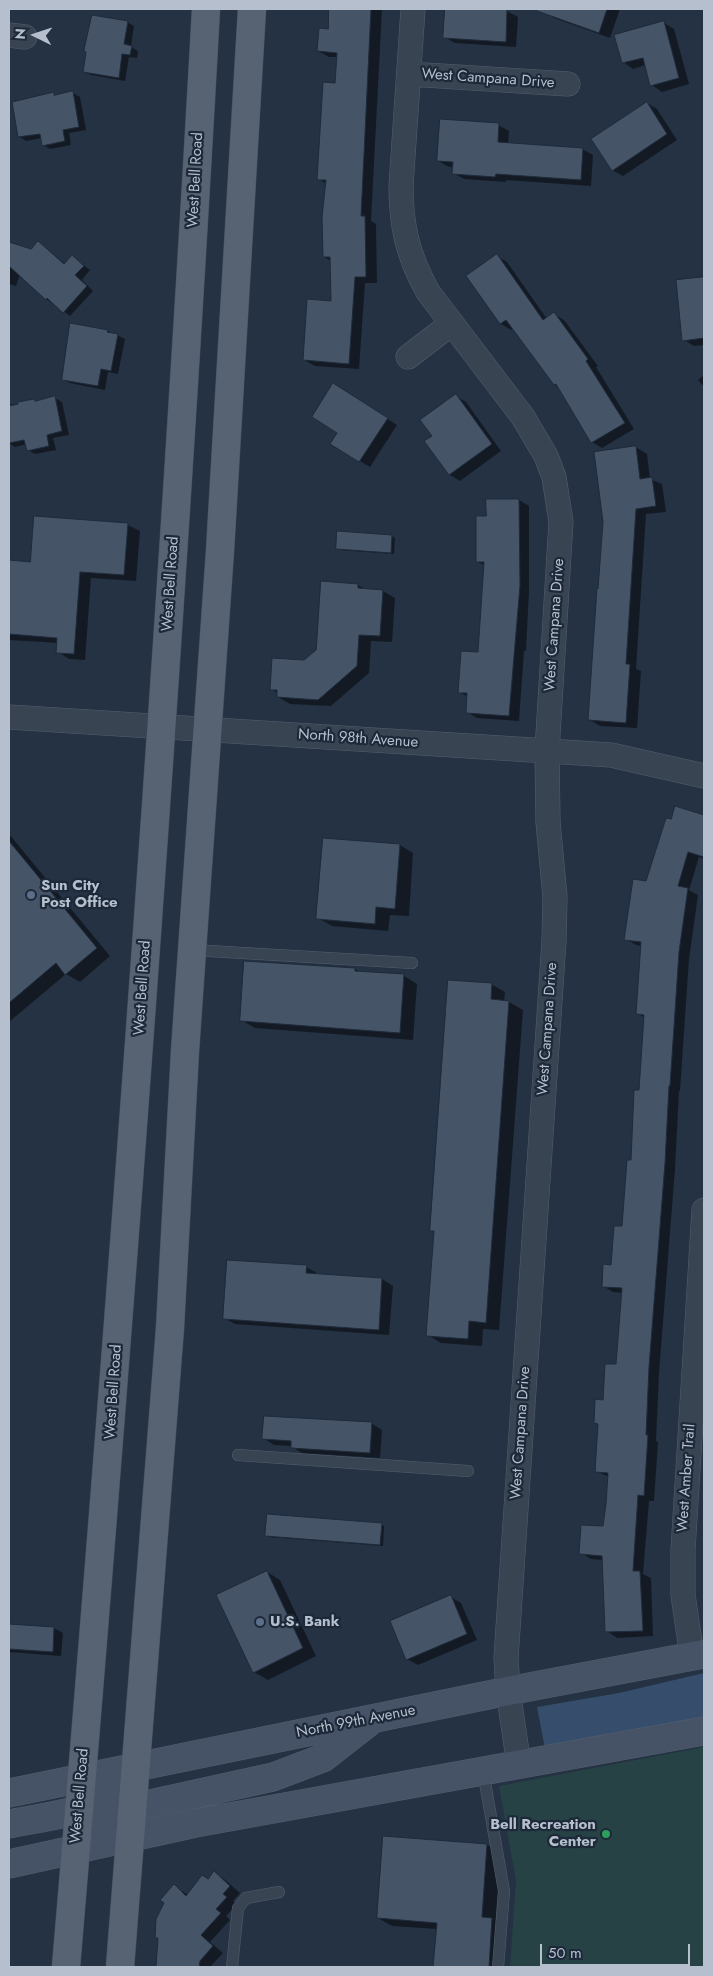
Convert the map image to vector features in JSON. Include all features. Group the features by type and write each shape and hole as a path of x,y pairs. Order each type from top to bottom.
{"main road":[{"name":"West Bell Road","path":"66,1967 109,1450 162,727 206,9"},
{"path":"120,1967 134,1767 155,1539 168,1356 206,729 220,551 252,9"},
{"name":"North 99th Avenue","path":"9,1793 508,1691 698,1655"},
{"path":"76,1850 86,1835 97,1824 110,1816 132,1808 273,1777 322,1758 372,1720"},
{"path":"9,1864 196,1823 330,1797 704,1731"},
{"path":"9,1824 80,1809 102,1800 114,1791 134,1767"}],"street":[{"name":"West Campana Drive","path":"413,9 402,186 404,230 409,251 417,273 428,292 523,417 546,456 554,477 561,522 547,751 548,822 555,897 554,941 507,1639 508,1691 519,1765"},
{"name":"West Campana Drive","path":"409,74 568,84"},
{"path":"408,357 451,324"},
{"name":"North 98th Avenue","path":"9,717 611,755 704,776"},
{"name":"West Amber Trail","path":"698,1655 683,1595 682,1572 696,1474 704,1210"}],"lane":[{"path":"192,950 412,963"},
{"path":"238,1455 468,1471"},
{"path":"483,1771 504,1891 498,1967"},
{"path":"232,1967 238,1908 246,1898 279,1892"}],"green space":[{"name":"Bell Recreation Center","path":"704,1747 704,1967 510,1967 516,1881 499,1786"}],"water":[{"path":"704,1673 704,1718 545,1749 537,1707 619,1693"}],"building":[{"path":"329,9 371,9 361,216 365,216 366,277 355,277 349,364 303,360 307,299 331,301 330,257 323,257 322,217 326,180 317,180 323,82 335,83 337,53 317,51 319,28 328,29"},
{"path":"445,9 507,9 506,42 443,38"},
{"path":"537,9 607,9 599,33 537,11"},
{"path":"92,15 128,21 124,44 132,46 130,55 122,54 119,78 83,72 86,52 84,51"},
{"path":"664,21 679,78 650,86 643,58 622,63 614,35"},
{"path":"73,91 79,127 63,130 65,141 42,146 40,134 18,137 12,102 54,92 54,95"},
{"path":"647,102 667,134 612,171 591,139"},
{"path":"440,119 499,123 498,142 583,148 581,180 496,174 495,177 452,174 453,162 437,161"},
{"path":"38,241 64,264 72,255 84,266 75,275 87,286 63,313 9,266 9,242 31,249"},
{"path":"497,254 543,320 554,312 588,359 586,361 625,423 591,443 556,384 554,385 506,320 500,324 466,276"},
{"path":"704,277 704,338 682,341 676,280"},
{"path":"70,323 108,330 107,332 118,334 111,371 101,369 98,386 62,380"},
{"path":"333,383 388,418 359,462 330,444 337,433 312,417"},
{"path":"456,394 492,444 449,475 424,441 432,436 420,420"},
{"path":"55,396 62,431 47,435 49,446 27,451 24,440 9,443 9,406 18,404 18,402 34,399 35,401"},
{"path":"636,446 640,479 652,477 656,506 636,509 626,664 630,664 626,723 588,720 603,522 594,452"},
{"path":"486,499 519,499 520,585 509,716 466,713 467,693 458,693 461,651 478,652 484,562 476,562 476,516 486,516"},
{"path":"34,516 128,523 124,575 80,572 74,654 56,653 57,638 9,634 9,560 30,562"},
{"path":"337,531 392,535 391,553 336,549"},
{"path":"321,581 358,584 358,588 383,590 380,636 359,635 357,666 318,700 277,697 277,690 270,690 272,658 304,660 316,650"},
{"path":"675,806 704,815 704,857 688,852 678,886 688,888 679,952 669,1086 649,1367 646,1435 648,1435 644,1496 638,1495 633,1571 640,1571 643,1631 605,1632 602,1556 579,1554 581,1525 603,1526 606,1504 608,1473 595,1472 598,1424 594,1423 595,1399 603,1400 605,1364 616,1364 622,1288 602,1287 603,1264 611,1265 614,1226 622,1226 627,1160 631,1160 634,1090 639,1090 644,1015 636,1014 641,942 624,940 633,879 646,881 666,818 671,819"},
{"path":"323,838 400,844 395,909 376,907 375,924 316,919"},
{"name":"Sun City Post Office","path":"9,841 97,948 65,975 56,963 9,1003"},
{"path":"244,961 355,968 355,971 404,974 400,1033 240,1021"},
{"path":"448,980 492,983 491,999 509,1001 486,1323 469,1321 468,1339 426,1336 434,1231 430,1231"},
{"path":"227,1260 307,1265 306,1273 382,1278 379,1330 223,1319"},
{"path":"264,1416 372,1422 370,1453 291,1448 291,1441 262,1439"},
{"path":"267,1514 382,1523 380,1545 265,1536"},
{"name":"U.S. Bank","path":"267,1571 303,1648 253,1673 216,1595"},
{"path":"451,1595 467,1634 406,1660 390,1621"},
{"path":"9,1624 54,1627 53,1652 9,1649"},
{"path":"383,1836 487,1844 482,1917 492,1918 489,1967 433,1967 437,1923 377,1918"},
{"path":"214,1871 230,1886 223,1894 227,1897 216,1909 221,1913 201,1935 213,1946 200,1961 199,1967 156,1967 158,1938 155,1938 156,1919 164,1903 160,1900 174,1884 186,1896 202,1875 208,1879"}],"place":[{"name":"Sun City Post Office","path":"31,895"},
{"name":"U.S. Bank","path":"260,1622"},
{"name":"Bell Recreation Center","path":"606,1834"}]}
